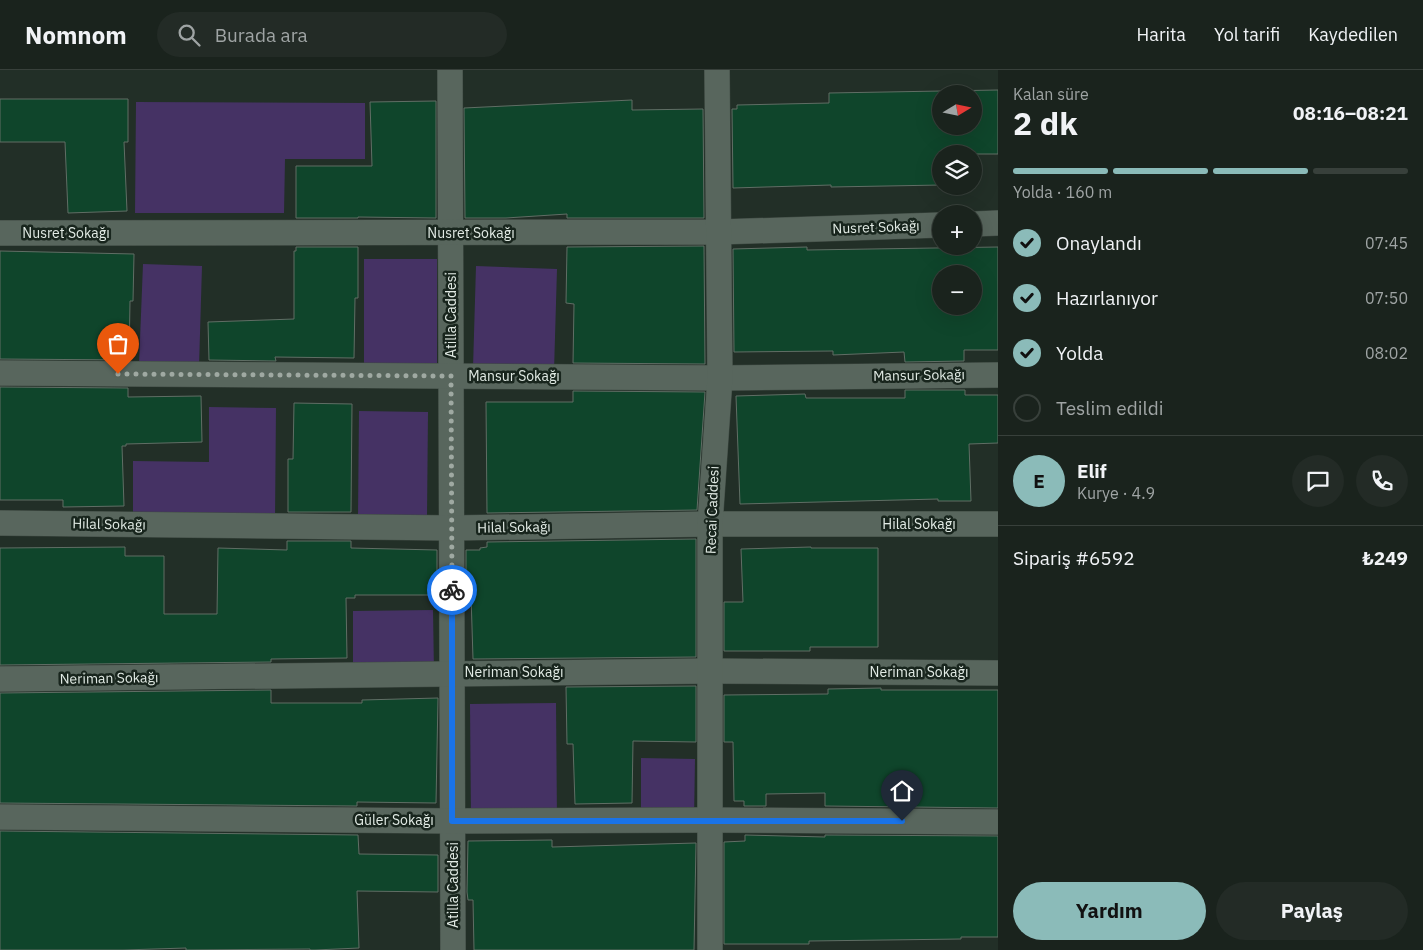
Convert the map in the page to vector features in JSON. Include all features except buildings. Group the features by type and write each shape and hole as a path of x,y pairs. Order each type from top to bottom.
{"street":[{"name":"Atilla Caddesi","path":"450,70 453,950"},
{"name":"Recai Caddesi","path":"710,950 710,524 720,378 717,70"},
{"path":"982,224 998,224"},
{"name":"Nusret Sokağı","path":"0,233 719,232 932,225"},
{"name":"Mansur Sokağı","path":"0,373 720,378 998,374"},
{"name":"Hilal Sokağı","path":"0,523 452,528 710,524 998,524"},
{"name":"Neriman Sokağı","path":"0,679 710,671 998,673"},
{"name":"Güler Sokağı","path":"0,817 452,821 998,822"}],"shaded area":[{"path":"136,102 365,103 365,159 285,159 284,213 135,213"},
{"path":"364,259 437,259 437,369 364,369"},
{"path":"143,264 202,266 199,367 139,365"},
{"path":"476,266 557,269 554,371 473,368"},
{"path":"209,407 276,408 275,519 133,517 133,461 209,462"},
{"path":"359,411 428,412 427,517 358,516"},
{"path":"433,610 434,674 353,674 353,611"},
{"path":"556,703 557,820 471,820 470,704"},
{"path":"641,758 695,759 694,820 641,819"}],"way so far":[{"path":"118,374 451,376 452,590"}],"route":[{"path":"452,590 452,821 902,821"}]}
